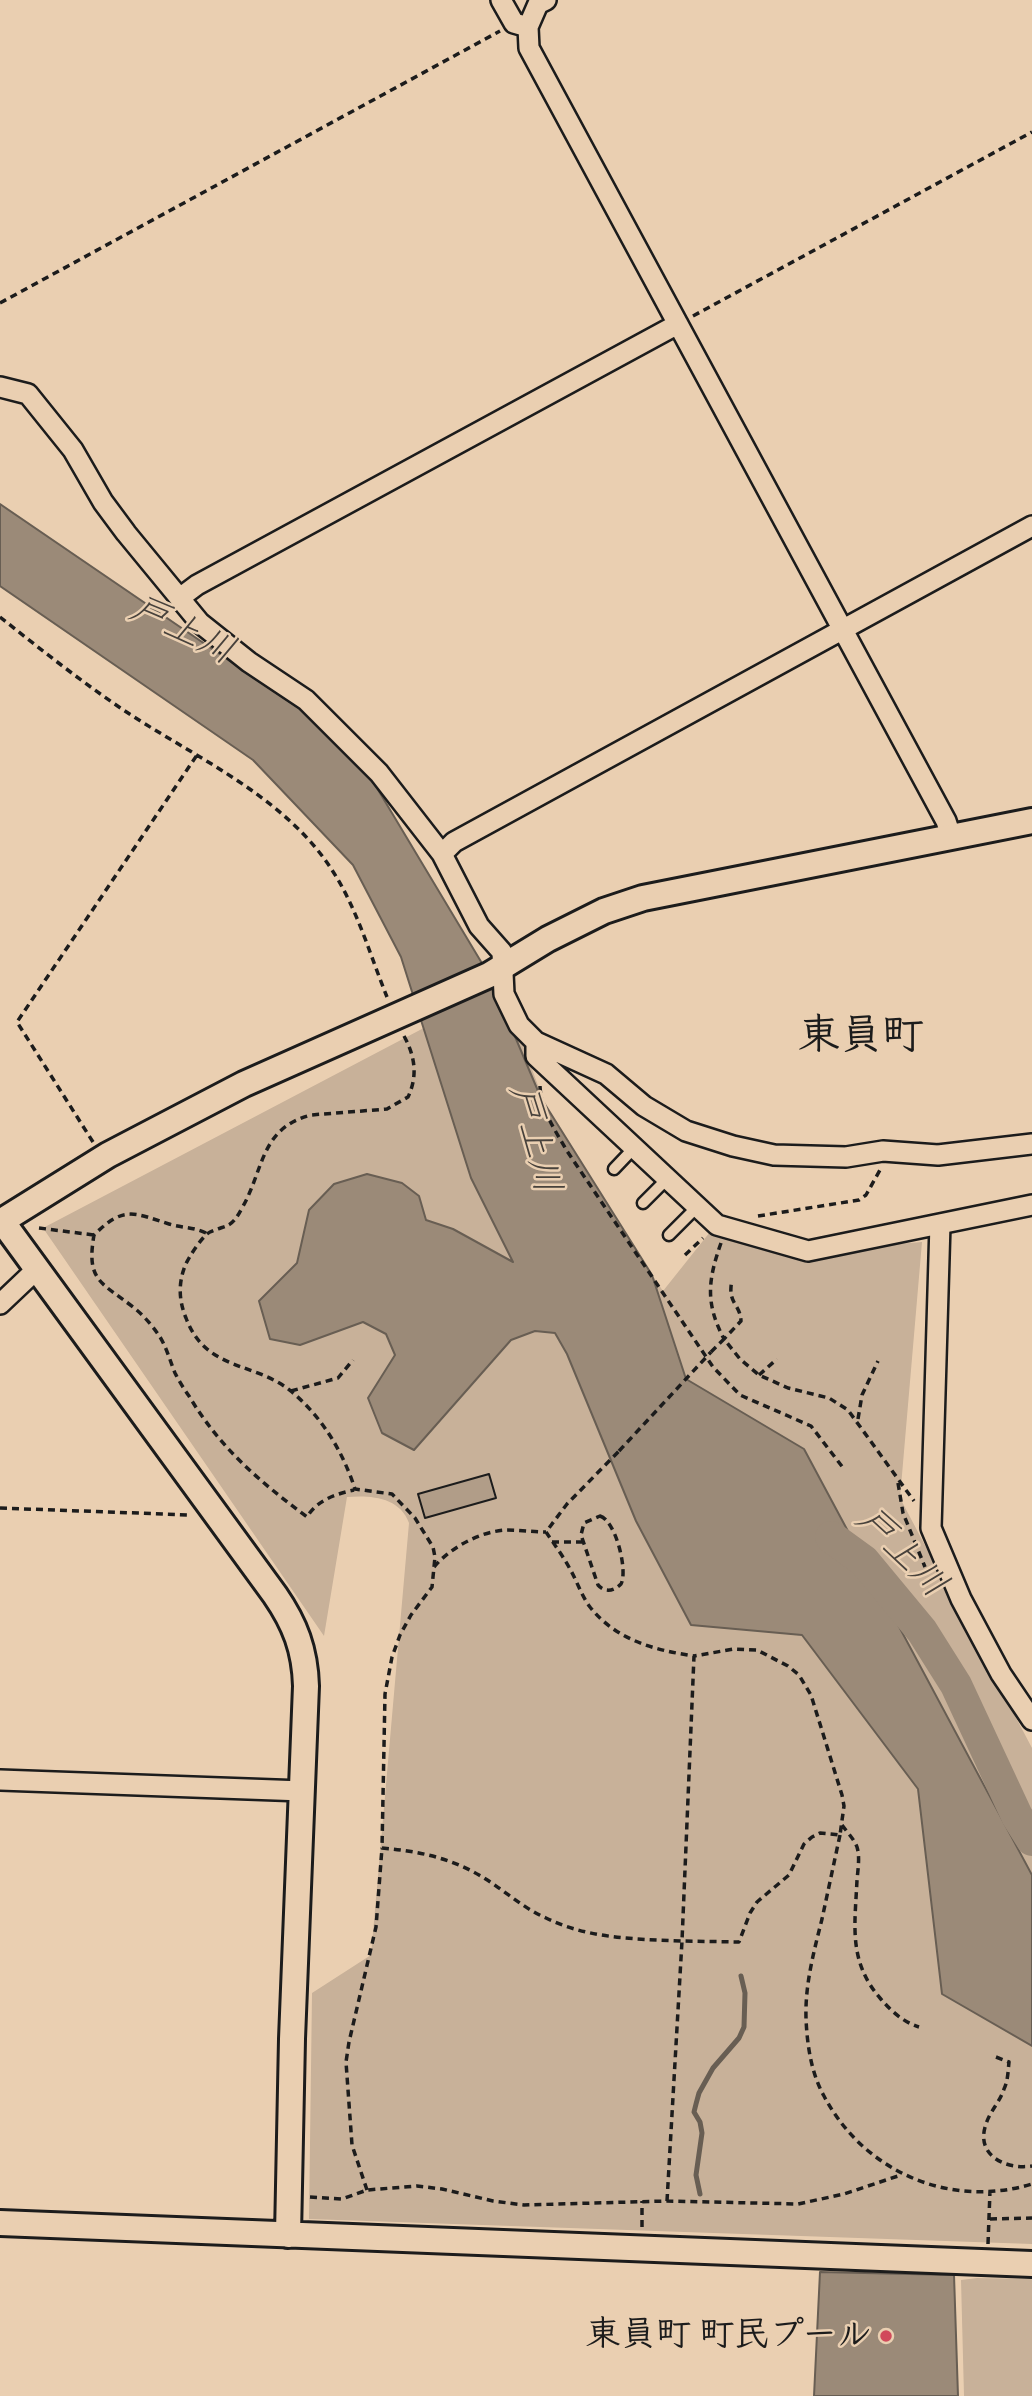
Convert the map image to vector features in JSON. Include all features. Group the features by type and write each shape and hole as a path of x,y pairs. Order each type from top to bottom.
{"street":[{"path":"501,0 521,25 529,48 946,821 951,836"},
{"path":"521,25 538,4 546,0"},
{"path":"181,597 197,585 678,324"},
{"path":"0,387 29,394 73,450 103,502 126,533 200,622 249,662 306,700 379,773 442,854 479,926 502,952 496,971 504,994 519,1025 536,1049 717,1226 808,1251 1032,1205"},
{"path":"442,854 454,842 1032,526"},
{"path":"288,2235 292,2039 306,1686 306,1667 300,1639 285,1609 1,1219 104,1158 244,1084 496,971 548,939 604,911 643,898 1032,821"},
{"path":"536,1049 606,1074 644,1106 686,1130 733,1146 774,1155 846,1157 883,1151 938,1155 1032,1144"},
{"path":"940,1224 931,1528 961,1599 1001,1674 1032,1720"},
{"path":"0,1304 38,1268"},
{"path":"0,1780 303,1791"},
{"path":"0,2223 1032,2264"}],"lane":[{"path":"614,1169 635,1148"},
{"path":"643,1203 667,1178"},
{"path":"669,1235 697,1207"}],"path":[{"path":"0,303 521,25"},
{"path":"678,324 1032,132"},
{"path":"0,617 119,707 265,800 295,828 332,870 400,1014 412,1051 415,1077 408,1097 387,1110 312,1115 286,1125 264,1153 239,1214 229,1226 206,1233 191,1255 181,1277 180,1305 197,1341 224,1360 279,1383 310,1409 329,1433 355,1489"},
{"path":"104,1158 17,1022 197,755"},
{"path":"536,1049 541,1098 555,1131 713,1367 740,1395 811,1426 844,1469"},
{"path":"206,1233 196,1228 179,1227 133,1213 113,1219 94,1235 92,1264 97,1279 103,1287 143,1316 161,1337 177,1376 191,1400 215,1437 238,1461 307,1517 317,1505 334,1494 355,1489 392,1494 404,1506 433,1548 435,1556 432,1587 400,1635 388,1678 382,1848 376,1927 346,2062 352,2145 367,2190"},
{"path":"38,1228 94,1235"},
{"path":"685,1255 710,1232"},
{"path":"546,1532 568,1504 741,1321 730,1297 732,1280"},
{"path":"724,1339 740,1359 759,1375 788,1388 829,1398 848,1410 898,1481 931,1522"},
{"path":"759,1375 777,1359"},
{"path":"290,1391 338,1378 353,1360"},
{"path":"858,1421 859,1407 878,1360"},
{"path":"898,1481 903,1513 925,1567"},
{"path":"0,1508 201,1516 215,1511"},
{"path":"595,1516 609,1521 624,1570 623,1580 617,1588 607,1590 597,1586 583,1542 581,1530 584,1523 595,1516"},
{"path":"432,1569 449,1552 489,1533 504,1530 546,1532"},
{"path":"546,1532 588,1605 610,1627 624,1636 658,1651 694,1656 734,1649 757,1650 788,1666 799,1675 811,1695 844,1806 807,1991 806,2016 812,2063 824,2097 842,2123 880,2161 901,2175 926,2185 951,2190 990,2191 1032,2184"},
{"path":"552,1542 583,1542"},
{"path":"667,2201 682,1941 694,1656"},
{"path":"842,1825 857,1848 854,1935 860,1965 874,1991 886,2005 898,2017 919,2027"},
{"path":"382,1848 410,1850 457,1864 481,1875 517,1902 546,1919 588,1933 617,1938 739,1942 757,1902 789,1875 804,1844 811,1836 820,1833 839,1835"},
{"path":"996,2057 1009,2062 1003,2093 984,2127 985,2147 991,2156 1005,2165 1032,2166"},
{"path":"306,2197 342,2199 367,2190 416,2186 442,2189 493,2202 524,2205 642,2201 797,2204 845,2194 901,2175"},
{"path":"989,2231 990,2191"},
{"path":"642,2201 642,2220"},
{"path":"990,2219 1032,2218"}],"shaded area":[{"path":"504,994 555,1131 663,1291 710,1232 808,1251 922,1242 900,1498 1032,1748 1032,2244 309,2219 312,1993 371,1955 409,1523 405,1514 391,1503 374,1497 347,1497 324,1636 43,1228 439,1020"},
{"path":"1032,2279 1032,2396 964,2396 961,2280"}],"water":[{"path":"0,504 350,743 489,975 541,1098 652,1275 686,1379 804,1449 1032,1875 1032,2046 942,1994 918,1789 802,1635 691,1625 636,1521 567,1354 555,1333 535,1331 511,1340 414,1450 382,1433 368,1398 395,1355 386,1334 363,1322 300,1345 270,1339 259,1301 297,1263 309,1210 334,1184 367,1174 402,1183 419,1196 426,1220 453,1229 513,1262 471,1178 401,957 353,865 253,760 0,586"},
{"name":"東員町 町民プール","path":"820,2272 954,2275 958,2396 814,2396"}],"building":[{"path":"489,1474 496,1498 425,1518 418,1494"}],"waterway":[{"name":"戸上川","path":"831,1537 864,1561 922,1631 956,1685 1017,1816 1032,1840"},
{"path":"700,2194 696,2175 702,2133 694,2112 699,2093 713,2068 739,2038 744,2027 745,1993 741,1976"}],"place":[{"name":"東員町 町民プール","path":"886,2336"}],"district":[{"name":"東員町","path":"861,1037"}]}
